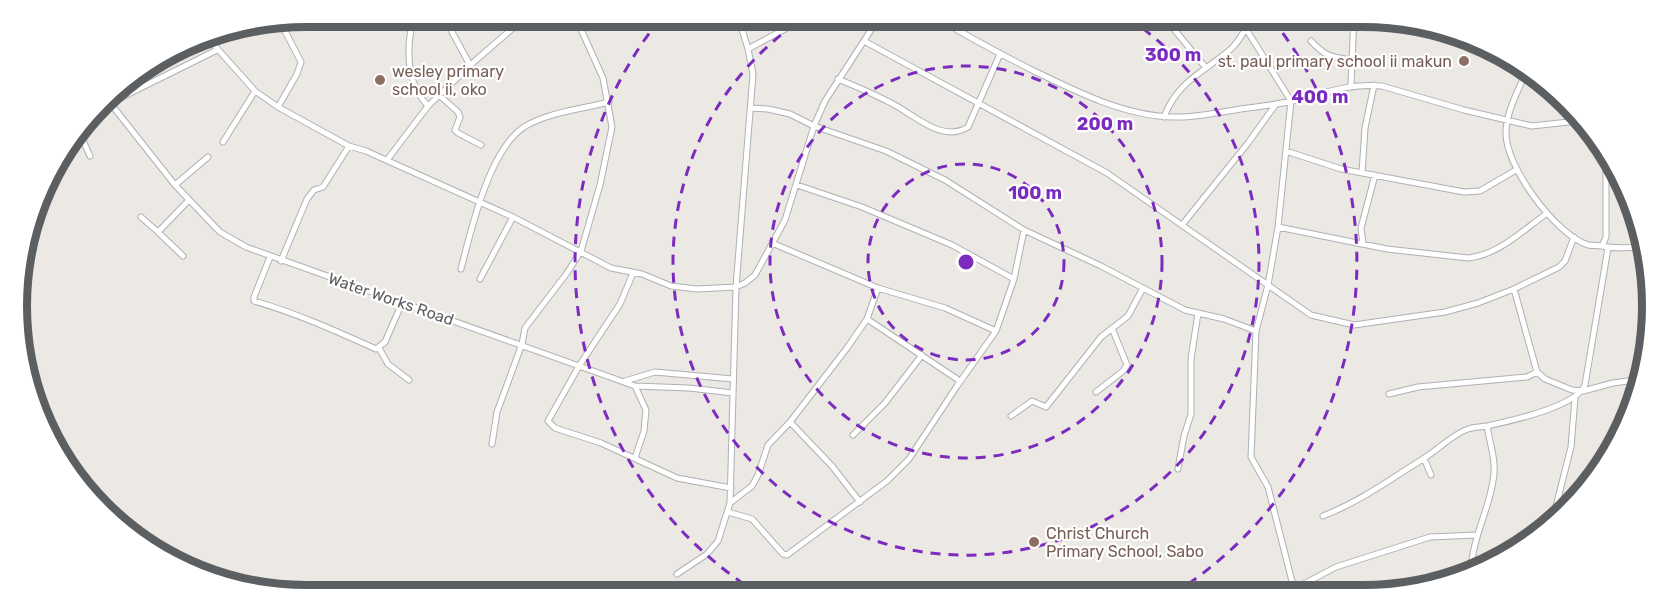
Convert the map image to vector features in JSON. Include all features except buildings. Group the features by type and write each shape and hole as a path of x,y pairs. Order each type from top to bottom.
{"street":[{"path":"412,27 410,38 411,76 416,90 428,106"},
{"path":"451,27 460,49 470,65"},
{"path":"387,160 428,106 470,65 514,27"},
{"path":"492,444 496,412 522,344 525,328 567,273 581,250 600,185 612,127 609,102 603,78 580,27"},
{"path":"677,574 707,554 718,541 730,503 736,286 753,74 741,27"},
{"path":"748,49 789,27"},
{"path":"212,43 255,91 349,146 387,160 513,217 581,250 611,268 679,287 697,289 745,284 755,275 785,220 814,126 838,79 873,27"},
{"path":"951,27 970,39 1072,90 1105,103 1164,117 1185,117 1276,104 1351,85 1374,85 1532,126 1573,122"},
{"path":"1172,27 1206,68"},
{"path":"1164,117 1178,89 1233,47 1245,27 1291,101 1278,227 1268,285 1256,332 1251,458 1268,488 1293,585"},
{"path":"1351,85 1354,27"},
{"path":"278,106 297,74 301,62 281,28"},
{"path":"864,41 1107,173 1311,315 1354,325 1445,312 1478,303 1514,289 1559,267 1565,261 1574,237"},
{"path":"1311,41 1330,57 1352,60"},
{"path":"127,92 217,50"},
{"path":"838,79 892,103 927,125 958,133 968,127 1000,54"},
{"path":"1524,78 1507,120 1505,133 1516,170 1546,214 1574,237 1589,245 1636,247"},
{"path":"1362,172 1365,128 1374,85"},
{"path":"223,142 255,91"},
{"path":"439,95 458,112 460,117 455,130 458,134 481,145"},
{"path":"461,269 492,168 513,137 525,127 552,115 609,102"},
{"path":"1182,225 1248,143 1276,104"},
{"name":"Water Works Road","path":"112,106 189,200 220,232 246,247 635,386 689,388 733,393"},
{"path":"751,108 784,112 814,126 886,151 945,180 1023,230 1185,310 1224,319 1256,332"},
{"path":"83,139 90,156"},
{"path":"281,261 307,199 314,190 323,187 349,146"},
{"path":"1286,151 1341,169 1472,192 1480,191 1516,170"},
{"path":"175,185 208,156"},
{"path":"1583,392 1605,247 1606,169"},
{"path":"1363,244 1361,228 1375,175"},
{"path":"797,185 862,207 952,245 1014,279"},
{"path":"158,232 189,200"},
{"path":"1278,227 1386,249 1448,257 1479,257 1501,247 1546,214"},
{"path":"141,217 183,256"},
{"path":"480,279 513,217"},
{"path":"728,512 752,519 783,554 787,555 887,482 909,459 996,331 1014,279 1023,230"},
{"path":"772,243 878,288 945,308 996,331"},
{"path":"270,257 254,301 287,310 299,318 376,349 385,342 402,303"},
{"path":"633,273 620,303 549,418 550,425 601,443 677,478 731,488"},
{"path":"730,503 752,486 768,446 790,422 867,319 878,288"},
{"path":"1011,416 1032,401 1046,407 1101,337 1128,316 1143,288"},
{"path":"1514,289 1537,372 1545,379 1583,392"},
{"path":"1178,469 1191,414 1191,359 1198,313"},
{"path":"867,319 960,381"},
{"path":"1096,393 1127,365 1112,328"},
{"path":"379,348 388,364 409,380"},
{"path":"853,435 885,403 922,355"},
{"path":"623,382 655,372 733,379"},
{"path":"1389,393 1418,387 1527,377 1537,372"},
{"path":"1323,516 1369,495 1468,429 1541,412 1575,398 1583,392 1613,383 1631,382"},
{"path":"635,386 646,410 644,431 635,458"},
{"path":"1556,507 1571,447 1575,398"},
{"path":"790,422 832,466 860,502"},
{"path":"1472,563 1476,535 1493,482 1494,466 1487,426"},
{"path":"1424,458 1431,475"},
{"path":"1303,585 1336,567 1430,537 1476,535"}],"place":[{"name":"st. paul primary school ii makun","path":"1464,61"},
{"name":"wesley primary school ii, oko","path":"380,80"},
{"name":"Christ Church Primary School, Sabo","path":"1034,542"}]}
